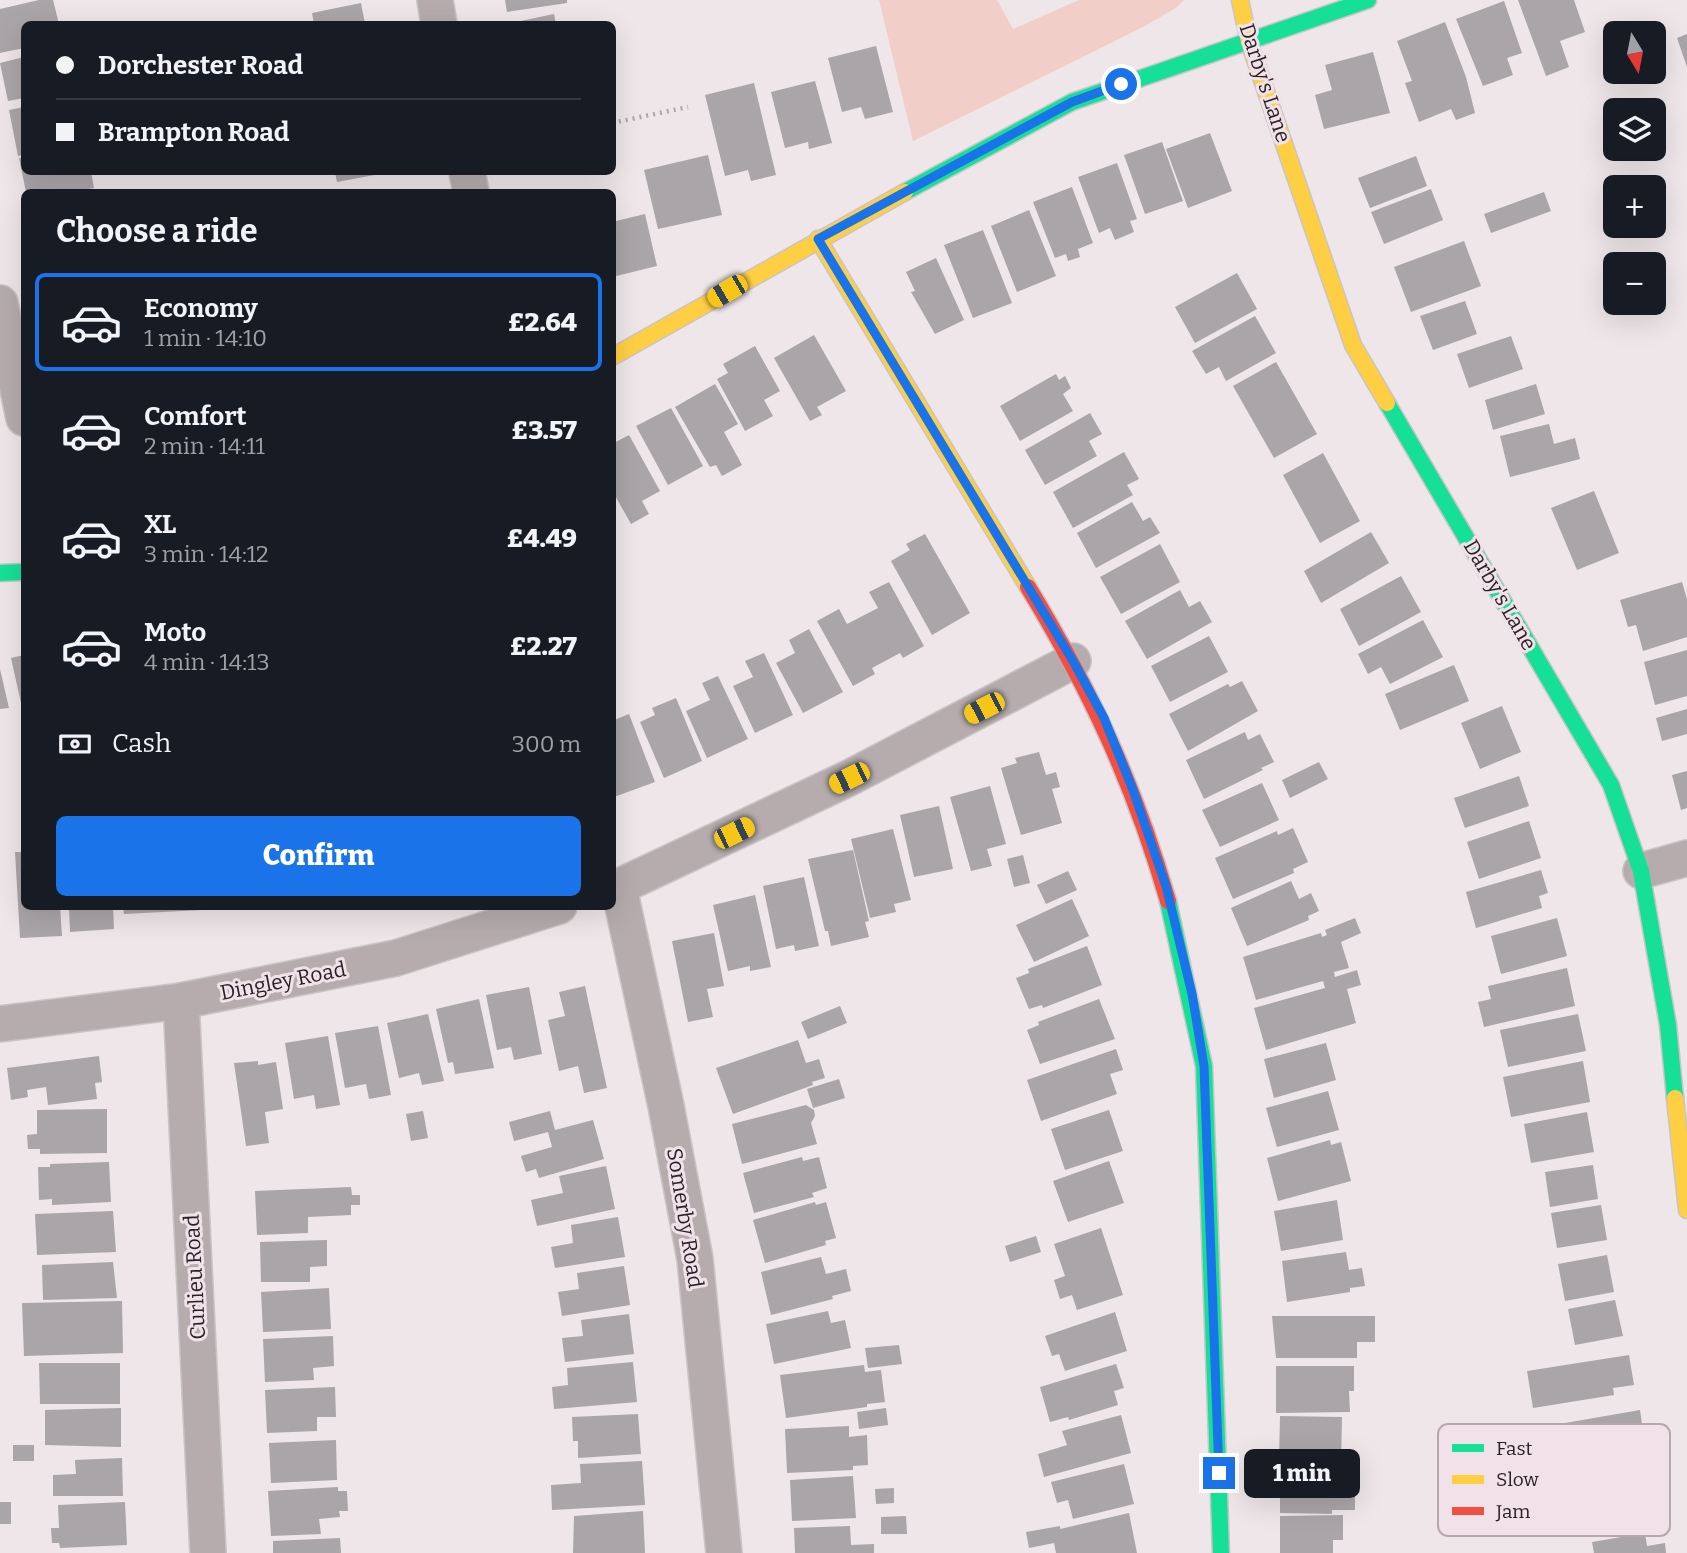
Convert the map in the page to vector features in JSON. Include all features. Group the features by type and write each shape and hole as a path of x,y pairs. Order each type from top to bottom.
{"street":[{"path":"435,0 438,21"},
{"name":"Darby's Lane","path":"1240,0 1249,42 1353,345 1611,785 1641,871 1668,1025 1687,1210"},
{"path":"616,355 818,239 1072,102 1368,0"},
{"path":"818,239 1073,661 1104,718 1166,886 1204,1066 1221,1553"},
{"path":"0,303 21,404"},
{"path":"0,573 21,572"},
{"path":"616,889 849,778 1073,661"},
{"path":"1641,871 1687,858"},
{"name":"Somerby Road","path":"616,889 666,1106 695,1259 724,1553"},
{"name":"Dingley Road","path":"0,1024 181,1001 396,958 546,910"},
{"name":"Curlieu Road","path":"181,1001 208,1553"}],"path":[{"path":"616,122 688,107"}],"shaded area":[{"path":"879,0 997,0 1013,29 1079,0 1184,0 1176,8 1143,27 913,141"}],"building":[{"path":"39,0 53,0 58,21 21,21 21,49 0,53 0,9"},
{"path":"505,0 567,0 567,3 507,12"},
{"path":"1518,0 1574,0 1585,32 1560,41 1569,67 1546,76"},
{"path":"1504,1 1522,53 1507,58 1513,75 1483,86 1456,19"},
{"path":"361,3 364,21 313,21 312,13"},
{"path":"554,14 555,21 521,21"},
{"path":"1445,22 1466,77 1475,113 1456,120 1451,109 1419,122 1405,83 1412,81 1397,41"},
{"path":"1687,34 1687,67 1677,38"},
{"path":"876,46 893,112 865,119 861,107 842,112 828,58"},
{"path":"1373,52 1390,113 1324,129 1315,95 1332,90 1325,65"},
{"path":"21,58 21,99 8,101 0,63"},
{"path":"815,81 832,143 809,149 808,142 785,148 771,92"},
{"path":"754,83 776,175 751,181 748,170 725,176 705,95"},
{"path":"21,108 21,156 18,156 9,110"},
{"path":"1210,133 1232,191 1188,208 1166,149"},
{"path":"1162,142 1183,201 1145,214 1124,155"},
{"path":"708,155 722,215 658,229 644,170"},
{"path":"1416,156 1427,186 1370,208 1358,178"},
{"path":"1117,163 1137,219 1130,221 1134,232 1115,240 1110,228 1099,233 1078,177"},
{"path":"22,175 92,175 94,188 88,189 25,189"},
{"path":"336,175 374,175 337,182"},
{"path":"1072,187 1093,243 1078,249 1080,257 1068,261 1066,254 1055,258 1033,202"},
{"path":"1431,189 1443,220 1384,244 1371,212"},
{"path":"1544,192 1551,211 1491,233 1484,214"},
{"path":"1029,210 1056,276 1017,292 991,226"},
{"path":"645,214 657,266 616,276 616,221"},
{"path":"983,230 1012,303 973,318 944,245"},
{"path":"1464,241 1481,286 1411,312 1394,267"},
{"path":"936,258 964,320 935,334 911,292 915,291 906,272"},
{"path":"1237,273 1257,309 1195,343 1175,307"},
{"path":"1465,301 1477,334 1433,350 1420,316"},
{"path":"1255,316 1276,353 1226,381 1219,367 1206,374 1192,351"},
{"path":"814,335 846,391 817,407 822,415 810,421 774,358"},
{"path":"1511,336 1523,369 1469,388 1457,354"},
{"path":"755,346 780,391 764,400 773,416 745,431 717,379 728,373 723,364"},
{"path":"1276,362 1317,434 1274,458 1233,386"},
{"path":"1056,374 1059,380 1065,376 1071,388 1063,394 1073,411 1020,441 1000,406"},
{"path":"715,384 738,424 724,432 742,465 722,476 716,465 710,467 675,407"},
{"path":"1536,384 1545,414 1493,430 1485,400"},
{"path":"671,408 703,466 668,485 636,426"},
{"path":"1090,413 1102,434 1089,441 1097,456 1045,485 1025,450"},
{"path":"1549,424 1554,444 1575,438 1580,459 1510,477 1500,436"},
{"path":"629,435 660,491 642,501 649,514 631,524 616,497 616,442"},
{"path":"1124,452 1139,479 1127,485 1133,495 1073,528 1053,492"},
{"path":"1323,453 1360,521 1320,543 1283,475"},
{"path":"1594,491 1619,553 1577,570 1551,508"},
{"path":"1132,502 1143,521 1150,517 1160,533 1096,568 1077,533"},
{"path":"1371,532 1389,563 1321,603 1304,571"},
{"path":"925,534 970,613 932,635 891,561 910,550 906,544"},
{"path":"1160,544 1180,582 1121,614 1100,577"},
{"path":"1401,576 1421,612 1359,646 1340,609"},
{"path":"889,582 924,646 903,658 900,653 872,668 875,674 853,686 817,621 839,609 847,624 878,608 869,592"},
{"path":"1682,582 1687,599 1687,637 1643,651 1636,625 1628,627 1620,600"},
{"path":"1180,590 1189,607 1200,601 1212,622 1147,659 1125,621"},
{"path":"1423,620 1443,657 1390,684 1381,667 1368,674 1358,654"},
{"path":"809,629 843,692 803,713 776,663 795,653 789,640"},
{"path":"1209,636 1228,672 1170,702 1151,666"},
{"path":"1687,650 1687,696 1655,705 1644,662"},
{"path":"764,653 793,715 755,733 733,686 753,677 745,661"},
{"path":"21,656 21,703 11,658"},
{"path":"1454,665 1469,701 1400,730 1385,694"},
{"path":"0,669 9,708 0,709"},
{"path":"718,676 748,739 707,758 686,711 710,700 702,683"},
{"path":"1242,681 1258,711 1188,751 1169,714 1228,684 1230,687"},
{"path":"676,698 702,761 664,778 640,722 655,715 652,708"},
{"path":"1502,706 1521,752 1480,769 1461,723"},
{"path":"1687,709 1687,734 1662,741 1656,718"},
{"path":"629,714 655,782 616,796 616,719"},
{"path":"1245,732 1248,740 1260,734 1274,762 1204,799 1186,760"},
{"path":"1039,752 1046,775 1056,772 1060,787 1052,789 1062,823 1021,835 1001,768 1017,763 1015,758"},
{"path":"1319,762 1328,779 1290,798 1282,780"},
{"path":"1687,771 1687,808 1681,810 1672,775"},
{"path":"1519,776 1529,806 1465,828 1454,798"},
{"path":"1262,783 1279,820 1220,847 1202,810"},
{"path":"990,786 1006,844 987,849 992,866 971,871 950,797"},
{"path":"939,806 953,869 914,877 900,815"},
{"path":"1529,821 1541,858 1479,879 1467,842"},
{"path":"1293,828 1308,862 1293,869 1294,873 1233,899 1215,858 1277,831 1278,835"},
{"path":"893,829 911,900 894,904 896,912 870,918 851,839"},
{"path":"853,850 869,921 865,922 869,937 831,946 808,859"},
{"path":"15,852 21,852 21,910 60,910 62,936 20,938"},
{"path":"1023,855 1030,883 1014,887 1007,859"},
{"path":"1541,870 1548,893 1539,896 1542,908 1476,928 1466,892"},
{"path":"1068,871 1077,890 1046,904 1037,885"},
{"path":"804,877 819,946 795,951 794,945 776,949 763,886"},
{"path":"1291,881 1299,899 1311,893 1319,911 1308,916 1309,920 1247,946 1231,908"},
{"path":"755,895 771,967 750,971 750,966 728,971 713,905"},
{"path":"1072,899 1089,936 1034,962 1016,925"},
{"path":"69,910 113,910 114,929 70,932"},
{"path":"124,910 202,910 124,914"},
{"path":"1355,918 1361,933 1341,942 1349,968 1334,972 1335,977 1357,970 1361,985 1347,989 1356,1023 1266,1050 1254,1008 1325,988 1323,981 1256,1000 1243,957 1321,933 1322,937 1327,935 1325,930"},
{"path":"1557,918 1567,956 1501,974 1491,936"},
{"path":"714,933 724,986 707,989 713,1017 688,1022 672,941"},
{"path":"1087,946 1102,985 1043,1008 1042,1005 1029,1009 1016,978 1029,973 1028,969"},
{"path":"1567,968 1575,1006 1484,1027 1478,1002 1491,999 1488,986"},
{"path":"585,986 607,1088 584,1093 578,1066 559,1071 548,1020 565,1016 559,992"},
{"path":"529,987 542,1054 514,1060 511,1047 497,1050 486,995"},
{"path":"479,999 494,1068 455,1074 453,1062 448,1063 436,1009"},
{"path":"1099,999 1115,1039 1040,1064 1027,1030 1039,1025 1038,1022"},
{"path":"840,1006 847,1023 808,1039 801,1022"},
{"path":"428,1014 444,1081 422,1085 419,1073 399,1078 387,1023"},
{"path":"1578,1014 1586,1051 1508,1067 1500,1030"},
{"path":"378,1026 391,1095 369,1099 366,1084 345,1088 335,1033"},
{"path":"328,1036 340,1105 316,1109 314,1095 294,1099 285,1043"},
{"path":"798,1040 806,1063 819,1059 825,1078 812,1082 813,1085 733,1114 716,1068"},
{"path":"1326,1043 1336,1080 1274,1098 1264,1059"},
{"path":"1116,1049 1123,1070 1110,1074 1117,1094 1041,1121 1027,1080"},
{"path":"99,1056 102,1082 95,1083 97,1099 48,1105 46,1087 27,1090 28,1097 11,1100 7,1068"},
{"path":"258,1061 258,1065 276,1062 283,1109 265,1112 269,1143 246,1146 234,1063"},
{"path":"1583,1061 1590,1102 1511,1117 1503,1077"},
{"path":"839,1079 845,1098 813,1108 807,1089"},
{"path":"1328,1091 1339,1130 1277,1147 1266,1108"},
{"path":"806,1105 814,1110 815,1116 811,1123 817,1144 742,1164 732,1124"},
{"path":"107,1109 107,1153 40,1154 40,1149 28,1149 27,1135 37,1134 37,1110"},
{"path":"1109,1110 1123,1151 1065,1170 1051,1129"},
{"path":"423,1111 428,1138 411,1141 406,1114"},
{"path":"550,1111 555,1130 593,1120 604,1159 539,1178 536,1169 526,1172 521,1156 552,1147 548,1132 514,1141 509,1122"},
{"path":"1587,1112 1594,1152 1531,1163 1524,1124"},
{"path":"1330,1140 1331,1145 1341,1142 1351,1181 1278,1201 1267,1158"},
{"path":"802,1157 803,1161 819,1157 827,1188 812,1193 814,1197 754,1213 743,1173"},
{"path":"1109,1161 1124,1203 1068,1222 1053,1181"},
{"path":"109,1162 111,1202 52,1205 52,1199 39,1200 38,1167 50,1167 50,1164"},
{"path":"1593,1165 1598,1199 1550,1207 1545,1172"},
{"path":"606,1166 615,1209 537,1226 531,1200 563,1193 559,1176"},
{"path":"351,1187 352,1195 360,1195 360,1205 351,1205 351,1215 308,1217 308,1233 257,1235 255,1191"},
{"path":"1337,1200 1343,1240 1281,1251 1274,1211"},
{"path":"815,1202 816,1205 826,1202 836,1238 825,1241 826,1245 765,1263 753,1220"},
{"path":"1601,1205 1607,1240 1557,1248 1551,1213"},
{"path":"113,1211 116,1252 37,1255 35,1214"},
{"path":"618,1217 625,1257 555,1268 551,1247 573,1243 571,1225"},
{"path":"1101,1228 1123,1295 1077,1310 1072,1295 1060,1299 1054,1280 1065,1276 1054,1244"},
{"path":"1036,1236 1041,1252 1010,1262 1005,1246"},
{"path":"327,1240 327,1266 310,1267 310,1282 261,1282 260,1242"},
{"path":"1346,1252 1349,1270 1362,1268 1365,1286 1350,1288 1350,1292 1287,1302 1282,1261"},
{"path":"1607,1255 1614,1292 1565,1301 1558,1264"},
{"path":"821,1257 826,1274 846,1269 851,1291 832,1296 833,1299 771,1315 761,1272"},
{"path":"113,1262 117,1298 43,1300 42,1265"},
{"path":"624,1266 630,1305 562,1316 558,1292 579,1289 577,1273"},
{"path":"329,1288 331,1329 263,1332 261,1292"},
{"path":"1615,1300 1623,1336 1575,1345 1568,1309"},
{"path":"122,1301 123,1353 24,1356 22,1303"},
{"path":"828,1311 831,1323 845,1320 851,1348 774,1364 766,1324"},
{"path":"1115,1312 1127,1351 1065,1371 1059,1354 1052,1356 1045,1336"},
{"path":"629,1314 634,1354 565,1362 562,1338 583,1336 581,1320"},
{"path":"1272,1316 1375,1316 1375,1342 1357,1342 1357,1358 1276,1358"},
{"path":"333,1336 334,1366 313,1368 314,1380 265,1382 263,1339"},
{"path":"899,1345 902,1364 868,1368 865,1348"},
{"path":"1629,1355 1634,1385 1613,1388 1614,1395 1533,1408 1527,1371"},
{"path":"633,1362 637,1402 554,1409 552,1387 568,1385 567,1368"},
{"path":"39,1363 120,1363 120,1404 40,1404"},
{"path":"1116,1364 1124,1388 1114,1391 1118,1405 1069,1420 1068,1417 1050,1422 1040,1387"},
{"path":"864,1365 865,1372 881,1370 885,1402 786,1418 780,1375"},
{"path":"1276,1366 1354,1366 1354,1391 1349,1391 1350,1412 1276,1413"},
{"path":"335,1387 336,1417 317,1417 317,1431 267,1433 265,1390"},
{"path":"121,1408 121,1447 45,1445 45,1410"},
{"path":"886,1408 888,1425 859,1429 857,1412"},
{"path":"1640,1410 1642,1424 1559,1424"},
{"path":"638,1414 641,1454 578,1458 578,1441 573,1441 572,1417"},
{"path":"1121,1415 1131,1453 1044,1477 1038,1454 1067,1445 1062,1431"},
{"path":"1280,1416 1342,1417 1341,1462 1279,1461"},
{"path":"849,1426 849,1437 867,1435 868,1465 853,1466 853,1470 787,1473 785,1429"},
{"path":"336,1440 337,1480 271,1483 269,1443"},
{"path":"13,1445 34,1445 34,1461 13,1461"},
{"path":"122,1458 123,1496 53,1496 53,1475 76,1474 75,1460"},
{"path":"642,1461 645,1505 552,1510 551,1485 581,1483 580,1464"},
{"path":"1124,1464 1134,1504 1073,1519 1068,1500 1057,1503 1051,1482"},
{"path":"1280,1467 1355,1467 1355,1510 1332,1510 1332,1514 1280,1513"},
{"path":"853,1476 856,1518 792,1521 790,1480"},
{"path":"338,1487 338,1491 347,1491 348,1511 339,1511 340,1517 319,1519 321,1534 271,1536 268,1491"},
{"path":"894,1488 894,1503 876,1504 875,1489"},
{"path":"0,1502 11,1502 11,1524 0,1524"},
{"path":"125,1502 127,1545 60,1548 59,1543 52,1543 51,1528 59,1528 58,1505"},
{"path":"643,1511 645,1553 573,1553 574,1516"},
{"path":"1129,1513 1137,1553 1056,1553 1054,1543 1029,1548 1026,1532 1060,1526 1060,1529"},
{"path":"1343,1515 1343,1540 1333,1540 1333,1553 1280,1553 1280,1516"},
{"path":"906,1516 907,1534 881,1534 881,1517"},
{"path":"850,1526 851,1545 874,1544 874,1553 795,1553 794,1528"},
{"path":"1645,1536 1647,1546 1665,1543 1666,1553 1594,1553 1592,1542"},
{"path":"340,1538 341,1553 273,1553 273,1541"}],"traffic: fast":[{"path":"905,192 1072,102 1368,0"},
{"path":"1387,403 1611,785 1641,871 1668,1025 1675,1098"},
{"path":"0,573 21,572"},
{"path":"1168,901 1204,1066 1221,1553"}],"traffic: slow":[{"path":"1240,0 1249,42 1353,345 1387,403"},
{"path":"616,355 905,192"},
{"path":"818,239 1028,587"},
{"path":"1675,1098 1687,1210"}],"traffic: jam":[{"path":"1028,587 1072,663 1109,739 1141,817 1168,901"}],"route":[{"path":"1121,84 1072,102 818,239 1073,661 1104,718 1133,790 1166,886 1192,994 1204,1066 1219,1473"}]}
